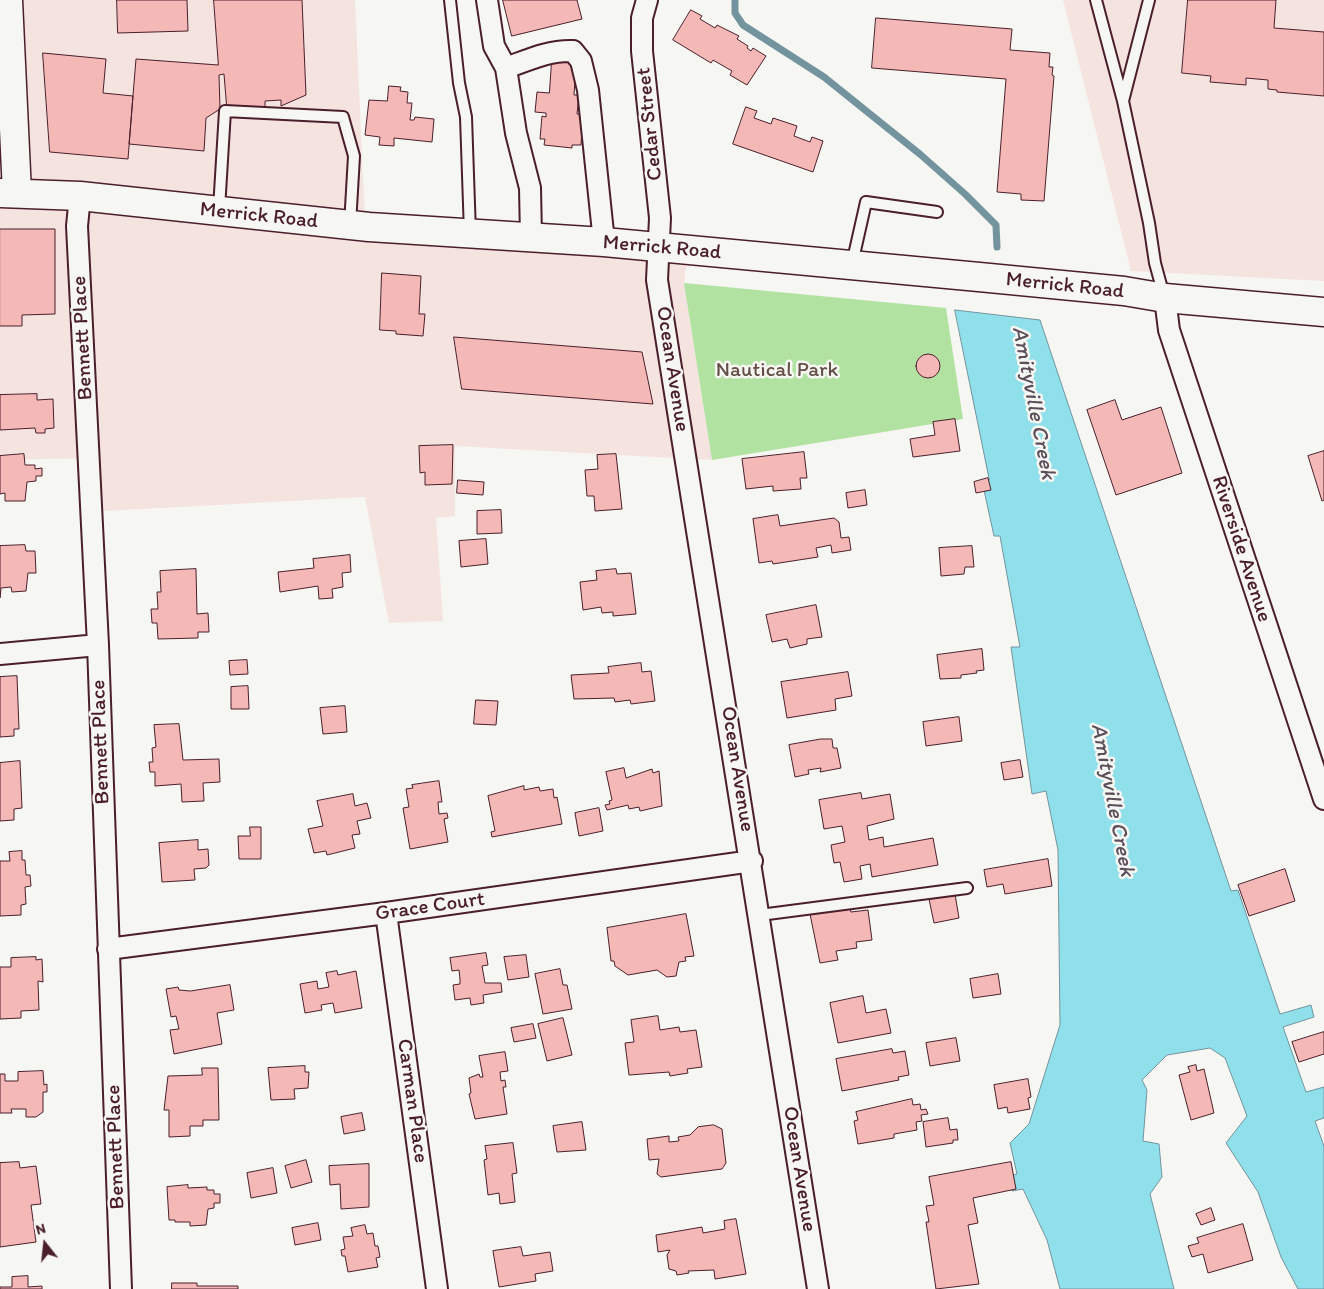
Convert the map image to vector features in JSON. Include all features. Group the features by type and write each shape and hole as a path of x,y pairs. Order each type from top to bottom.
{"main road":[{"path":"8,0 9,193"},
{"name":"Merrick Road","path":"9,193 80,196 350,225 604,242 1124,291 1165,298 1324,312"}],"street":[{"path":"487,0 494,46 506,68 516,133 530,188 531,237"},
{"name":"Cedar Street","path":"647,0 642,18 642,51 660,218 659,248"},
{"path":"506,68 561,50 573,51 581,61 588,90 604,242"},
{"name":"Bennett Place","path":"80,196 78,236 98,645 121,1289"},
{"name":"Ocean Avenue","path":"659,248 658,280 752,861 818,1289"},
{"name":"Riverside Avenue","path":"1165,298 1169,330 1324,799"},
{"path":"0,654 98,645"},
{"name":"Grace Court","path":"108,949 386,913 752,861"},
{"name":"Carman Place","path":"386,913 437,1289"}],"lane":[{"path":"450,0 459,83 466,117 470,234"},
{"path":"1096,0 1123,101 1149,223 1155,263 1165,298"},
{"path":"1123,101 1149,0"},
{"path":"218,212 225,111 343,117 354,156 350,225"},
{"path":"852,265 866,202 936,212"},
{"path":"760,915 967,888"}],"shaded area":[{"path":"0,0 355,0 365,221 689,242 684,283 712,460 455,446 455,516 436,518 443,621 389,623 365,497 86,512 91,458 0,460"},
{"path":"1063,0 1324,0 1324,281 1131,271"}],"green space":[{"name":"Nautical Park","path":"684,283 946,308 963,419 712,460"}],"water":[{"path":"955,310 1040,320 1231,891 1238,890 1280,1014 1311,1005 1314,1017 1283,1027 1306,1092 1324,1087 1324,1118 1315,1121 1324,1146 1324,1289 1298,1289 1281,1257 1258,1192 1226,1143 1247,1116 1225,1058 1210,1048 1167,1055 1142,1080 1147,1090 1143,1141 1159,1144 1162,1177 1150,1194 1174,1289 1060,1289 1047,1240 1023,1189 1012,1191 1009,1176 1017,1174 1010,1143 1029,1124 1060,1025 1058,850 1046,791 1032,794 1011,647 1020,647 1000,536 994,536 982,481 989,480"}],"building":[{"path":"117,0 187,0 188,31 118,33"},
{"path":"214,0 302,0 306,95 281,106 281,100 265,101 265,109 227,111 224,74 219,75 220,109 206,118 204,151 129,144 136,59 218,65"},
{"path":"503,0 577,0 582,19 512,36"},
{"path":"1188,0 1276,0 1274,28 1324,32 1324,96 1277,92 1277,90 1268,89 1268,80 1246,78 1246,85 1210,82 1211,76 1182,73"},
{"path":"691,10 702,16 700,19 715,28 717,25 739,36 737,39 748,46 747,48 751,51 753,48 766,56 747,85 730,75 732,71 713,60 711,63 673,40"},
{"path":"876,18 1012,29 1010,50 1050,53 1049,67 1053,67 1052,75 1054,76 1044,201 1021,200 1021,194 997,192 1006,79 872,68"},
{"path":"43,53 106,59 103,93 133,96 128,159 50,152"},
{"path":"552,61 576,63 574,95 579,95 577,114 583,115 581,145 572,145 572,148 544,145 545,139 540,139 542,116 546,117 546,113 535,112 537,92 549,93"},
{"path":"389,86 401,87 400,91 408,92 407,103 412,103 410,120 414,120 415,117 434,119 432,142 394,138 394,146 379,145 380,137 365,135 369,100 387,101"},
{"path":"746,107 757,111 754,118 771,124 773,118 797,126 794,136 810,142 812,137 823,141 813,172 733,144"},
{"path":"0,229 55,229 55,314 22,315 22,326 0,326"},
{"path":"382,273 421,276 419,314 425,314 423,336 396,334 396,331 380,330"},
{"path":"454,337 642,352 653,404 462,389"},
{"path":"928,354 936,358 940,366 936,374 928,378 920,374 916,366 920,358"},
{"path":"37,394 37,400 53,399 54,428 45,429 45,433 36,433 35,428 0,430 0,395"},
{"path":"1115,400 1122,420 1161,407 1182,473 1116,495 1087,410"},
{"path":"955,419 960,451 913,457 910,439 935,435 933,422"},
{"path":"453,445 452,484 425,485 425,472 420,473 419,446"},
{"path":"1324,451 1324,500 1322,501 1308,456"},
{"path":"804,452 807,478 800,478 801,489 773,491 773,486 746,489 742,459"},
{"path":"24,454 25,465 35,465 35,469 42,468 42,476 36,476 36,481 27,482 25,501 5,501 5,493 0,494 0,456"},
{"path":"616,454 622,509 595,511 594,496 587,496 585,470 598,469 597,455"},
{"path":"988,478 991,490 976,493 974,482"},
{"path":"458,480 484,482 483,495 457,493"},
{"path":"865,490 867,505 848,508 846,493"},
{"path":"501,510 502,533 477,534 477,511"},
{"path":"778,515 780,526 834,518 839,522 841,538 849,537 851,550 832,553 831,545 816,548 818,557 773,564 772,561 759,563 753,519"},
{"path":"486,539 488,564 461,567 459,541"},
{"path":"25,545 26,551 35,551 36,573 28,573 26,591 12,592 11,587 1,588 0,598 0,546"},
{"path":"972,546 974,567 965,567 964,574 941,576 939,548"},
{"path":"350,555 351,572 342,573 343,587 332,589 333,598 319,599 318,586 280,592 278,572 314,568 313,559"},
{"path":"196,569 197,614 208,613 209,632 198,632 198,638 158,639 157,623 152,623 151,609 158,609 157,592 161,592 160,571"},
{"path":"616,569 617,574 631,573 636,614 613,616 613,612 602,613 601,607 583,610 580,582 597,580 596,571"},
{"path":"816,605 822,637 807,639 807,644 790,648 787,639 772,642 766,615"},
{"path":"982,649 984,670 961,675 961,678 940,679 937,655"},
{"path":"247,660 248,674 230,675 229,661"},
{"path":"641,663 642,672 651,671 655,701 631,704 630,700 615,702 614,698 574,699 571,675 609,673 608,667"},
{"path":"848,672 852,696 835,699 836,710 787,718 781,682"},
{"path":"17,676 19,729 14,729 14,736 0,737 0,677"},
{"path":"248,686 249,709 231,709 231,687"},
{"path":"476,700 498,701 496,725 474,724"},
{"path":"345,706 347,732 323,734 320,708"},
{"path":"959,717 962,741 926,746 923,722"},
{"path":"179,724 183,760 219,759 220,782 203,783 204,801 182,802 181,784 155,786 155,772 150,772 149,762 153,762 152,748 156,747 154,725"},
{"path":"821,739 832,739 833,748 837,748 841,768 820,772 821,768 808,770 809,774 795,777 789,745"},
{"path":"1020,760 1023,777 1004,780 1001,763"},
{"path":"20,761 22,808 14,809 14,820 0,821 0,763"},
{"path":"624,768 626,778 652,769 653,773 659,771 662,806 640,811 639,807 629,809 628,805 607,810 605,805 610,804 609,801 612,800 606,772"},
{"path":"439,781 442,802 438,802 439,814 447,813 448,818 444,819 448,842 410,849 403,808 409,807 406,789 413,788 412,785"},
{"path":"524,786 524,790 539,787 540,791 553,789 554,798 557,797 562,824 492,837 491,832 495,831 488,796"},
{"path":"861,793 862,799 890,794 894,819 867,826 869,840 883,837 884,847 933,838 938,865 872,877 870,864 860,866 862,879 844,882 840,862 834,863 831,845 845,842 842,826 824,829 819,800"},
{"path":"353,794 355,806 367,803 371,818 357,821 360,834 352,835 355,848 327,855 326,851 314,853 308,829 323,826 317,801"},
{"path":"599,808 603,831 579,836 575,813"},
{"path":"250,827 261,827 261,859 239,859 238,836 250,836"},
{"path":"198,840 198,850 208,849 209,865 206,868 194,869 195,880 162,882 159,843"},
{"path":"22,851 22,860 25,860 26,875 30,875 31,886 25,887 26,904 21,905 21,915 0,916 0,861 10,861 9,852"},
{"path":"1048,859 1052,886 1005,894 1003,884 987,887 984,870"},
{"path":"1285,869 1295,901 1249,916 1238,885"},
{"path":"955,894 959,918 934,923 929,899"},
{"path":"850,908 851,912 868,910 872,940 856,942 857,948 836,951 838,960 820,963 810,914"},
{"path":"686,914 694,956 685,957 686,961 679,962 676,976 667,977 657,970 628,975 615,966 614,961 611,961 607,928"},
{"path":"486,953 488,965 482,966 485,983 501,983 502,992 483,995 484,1003 471,1005 470,998 455,1000 453,985 460,984 459,970 452,971 450,958"},
{"path":"526,955 529,977 508,980 504,957"},
{"path":"36,957 36,960 42,959 43,982 38,981 39,1010 21,1011 21,1018 0,1019 0,967 11,967 11,958"},
{"path":"560,969 563,985 567,985 572,1009 543,1014 535,974"},
{"path":"337,971 338,975 356,971 362,1008 335,1013 333,1003 321,1005 322,1010 305,1013 300,984 317,981 318,989 329,987 326,973"},
{"path":"998,974 1001,994 973,998 970,979"},
{"path":"230,985 234,1010 217,1013 222,1044 174,1054 170,1030 179,1029 176,1016 171,1017 166,989 178,987 179,990 190,991"},
{"path":"863,996 866,1013 886,1009 891,1033 838,1043 830,1003"},
{"path":"658,1016 660,1030 679,1027 680,1032 696,1030 702,1067 687,1069 688,1073 670,1076 669,1072 629,1075 625,1043 634,1042 631,1020"},
{"path":"563,1018 572,1055 547,1061 538,1024"},
{"path":"533,1024 536,1038 514,1042 511,1028"},
{"path":"1324,1032 1324,1054 1299,1062 1292,1042"},
{"path":"956,1038 960,1061 930,1066 926,1043"},
{"path":"892,1049 893,1053 905,1051 909,1075 898,1077 899,1080 842,1091 836,1059"},
{"path":"505,1052 508,1071 500,1072 501,1081 505,1080 506,1087 503,1087 507,1114 475,1119 469,1094 471,1093 469,1078 479,1074 480,1077 483,1077 479,1056"},
{"path":"1196,1065 1197,1071 1204,1069 1214,1113 1191,1120 1179,1075 1190,1072 1188,1067"},
{"path":"305,1066 305,1072 309,1072 308,1088 294,1089 295,1099 271,1100 268,1068"},
{"path":"202,1068 218,1068 219,1120 203,1120 203,1126 190,1126 190,1136 169,1137 169,1110 164,1110 168,1076 202,1075"},
{"path":"43,1071 44,1085 47,1084 47,1092 43,1092 43,1112 36,1117 26,1117 26,1109 11,1109 12,1113 0,1113 0,1074 5,1074 5,1081 18,1081 18,1072"},
{"path":"1028,1079 1031,1097 1028,1098 1030,1109 1008,1113 1007,1107 998,1109 994,1085"},
{"path":"912,1099 913,1105 920,1104 921,1110 926,1109 928,1114 921,1115 922,1121 916,1122 917,1130 894,1134 894,1138 858,1144 854,1121 858,1120 856,1112"},
{"path":"362,1113 365,1130 344,1134 341,1117"},
{"path":"948,1118 950,1130 957,1129 958,1140 953,1140 953,1143 926,1147 923,1122"},
{"path":"582,1122 586,1150 557,1152 553,1126"},
{"path":"714,1125 722,1129 726,1163 722,1169 661,1177 657,1174 659,1159 649,1160 647,1139 669,1136 669,1142 679,1141 678,1137 690,1135 698,1127"},
{"path":"513,1143 517,1173 512,1174 515,1202 500,1204 499,1193 488,1195 484,1160 487,1159 485,1146"},
{"path":"306,1160 312,1182 291,1188 285,1166"},
{"path":"19,1162 20,1168 36,1166 41,1204 31,1205 36,1242 0,1247 0,1163"},
{"path":"1011,1162 1016,1189 973,1198 978,1223 968,1225 979,1284 936,1289 926,1222 929,1222 926,1206 934,1205 929,1177"},
{"path":"369,1164 369,1207 341,1209 340,1184 330,1185 329,1166"},
{"path":"273,1168 277,1193 251,1198 247,1173"},
{"path":"188,1185 188,1188 207,1187 207,1190 214,1190 214,1194 220,1194 220,1203 214,1203 214,1208 208,1209 206,1225 190,1226 190,1222 169,1220 167,1187"},
{"path":"1211,1208 1215,1220 1201,1225 1196,1214"},
{"path":"736,1219 746,1274 715,1279 714,1270 688,1271 689,1273 677,1275 676,1271 669,1269 667,1255 670,1250 658,1252 656,1235 702,1227 703,1233 725,1229 724,1221"},
{"path":"318,1223 321,1240 295,1245 292,1228"},
{"path":"1243,1224 1253,1260 1208,1273 1203,1254 1192,1257 1188,1246 1199,1243 1197,1238"},
{"path":"365,1225 367,1234 373,1233 375,1246 378,1246 380,1257 376,1258 378,1267 348,1272 345,1256 342,1256 341,1250 345,1249 343,1237 353,1236 351,1228"},
{"path":"521,1247 523,1256 550,1252 553,1271 535,1274 536,1281 499,1287 493,1251"},
{"path":"28,1276 28,1287 42,1286 42,1289 0,1289 0,1287 12,1287 12,1277"},
{"path":"172,1283 197,1283 197,1286 238,1286 238,1289 172,1289"}],"waterway":[{"name":"Amityville Creek","path":"735,0 735,13 743,25 824,77 921,155 965,194 996,225 997,247"}]}
